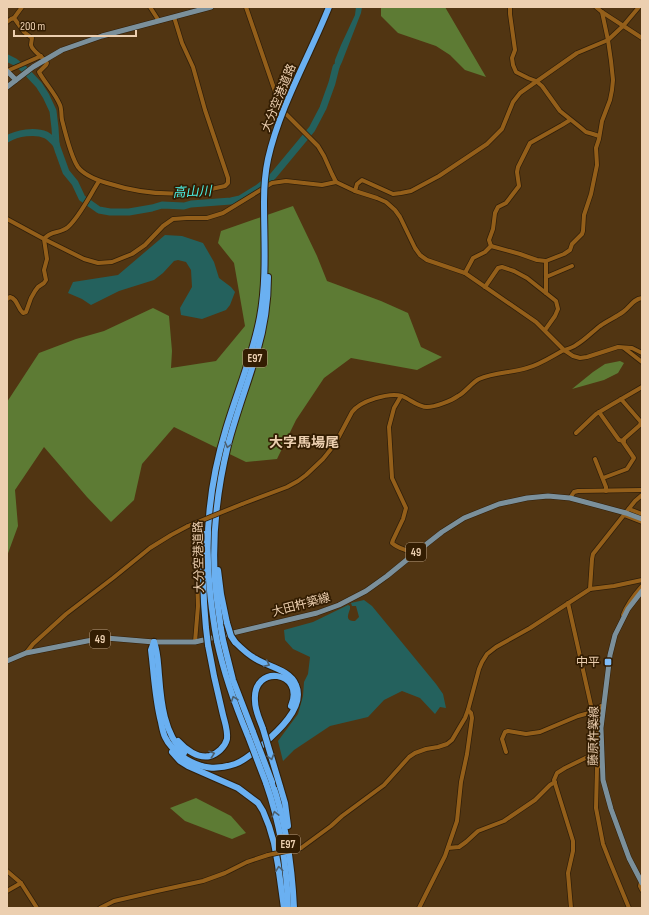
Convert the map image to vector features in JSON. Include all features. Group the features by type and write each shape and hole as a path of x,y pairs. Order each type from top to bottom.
{"highway":[{"name":"大分空港道路","path":"294,908 292,869 288,842 282,819 250,734 233,698 223,665 220,640 210,591 208,533 219,456 226,429 253,346 260,318 263,288 265,180 268,160 272,143 285,106 315,40 328,7"},
{"name":"大分空港道路","path":"218,629 214,546 216,510 221,476 228,446 257,352 265,313 268,273 264,202"},
{"path":"169,731 182,746 193,753 202,756 209,756 217,753 227,740 226,726 208,645 203,590 204,541 208,508 219,456"},
{"path":"164,736 173,749 194,764 206,768 220,767 236,763 251,755 274,736 290,715 298,698 296,685 292,679 284,672 246,653 231,636 221,594 218,572 216,510"},
{"path":"154,642 157,649 160,687 169,731 173,740 185,755 202,763 221,764 233,761 249,752 275,731 289,711 293,702 294,695 292,685 280,676 268,676 261,681 258,686 254,701 263,729 280,786 285,803 294,860 294,908"},
{"path":"154,642 151,650 157,707 164,736 168,745 180,761 238,788 258,804 263,811 274,843 284,908"},
{"name":"大分空港道路","path":"269,783 270,796 286,874 288,908"}],"main road":[{"path":"7,86 43,58 62,50 102,36 210,7"},
{"path":"8,70 18,78"},
{"name":"大田杵築線","path":"8,660 26,653 106,638 154,642 195,642 317,613 339,605 366,591 442,532 464,518 500,504 527,498 548,496 570,498 626,512 642,519"},
{"name":"藤原杵築線","path":"642,591 628,609 615,636 610,655 600,726 603,780 611,809 628,858 642,882"}],"street":[{"path":"7,22 14,18 22,7"},
{"path":"150,7 159,21"},
{"path":"246,7 282,111 318,146 336,182 354,191 386,202 400,217 420,255 427,260 465,273 536,322 564,350 573,356 580,358 588,357 618,348 632,348 642,353"},
{"path":"510,7 515,50 512,58 516,72 536,81 542,86 560,111 570,120 586,132 599,136"},
{"path":"596,7 642,38"},
{"path":"354,191 357,184 362,180 393,194 401,193 412,191 439,176 487,144 502,130 513,102 520,93 577,53 608,40 624,26 639,7"},
{"path":"491,246 537,260 546,261 570,250 572,244 582,234 584,215 591,194 597,165 596,148 602,121 610,100 613,80 608,40 602,12"},
{"path":"14,18 24,32 32,38 31,45 47,63 39,72 61,106 62,120 75,160 79,167 89,176 121,188 171,194 186,193 225,186 228,183 228,178 192,67 182,43 174,17"},
{"path":"8,70 26,62 43,58"},
{"path":"491,246 489,240 493,229 495,213 498,207 506,203 519,186 517,172 526,149 530,143 570,120"},
{"path":"44,239 47,235 66,229 78,215 99,181"},
{"path":"7,219 84,259 98,263 112,262 132,254 145,245 163,226 173,219 207,218 223,213 272,183 286,181 322,185 336,182"},
{"path":"7,299 10,297 13,298 17,302 21,311 23,313 26,312 35,291 46,280 44,270 47,259 44,239"},
{"path":"465,273 473,258 485,252 491,246"},
{"path":"546,261 546,293"},
{"path":"546,277 572,266"},
{"path":"485,287 498,268 514,271 527,278 556,301 558,309 545,330"},
{"path":"26,653 33,644 66,614 150,548 188,526 298,482 335,444 355,408 362,403 392,395 411,400 422,407 428,407 449,401 459,396 480,379 490,375 535,366 576,345 625,311 634,300 642,298"},
{"path":"624,348 642,362"},
{"path":"576,433 599,412 642,387"},
{"path":"400,396 394,408 389,427 392,478 406,508 403,519 392,543 409,550 414,554"},
{"path":"622,399 640,422 640,425 624,439 624,441"},
{"path":"599,412 619,440 624,441 634,458 627,469 603,478"},
{"path":"595,459 603,478 606,491"},
{"path":"570,498 574,492 578,491 642,490"},
{"path":"590,589 593,554 635,501 642,495"},
{"path":"626,512 642,514"},
{"path":"626,512 642,522"},
{"path":"195,642 198,606 197,576"},
{"path":"100,908 114,901 125,898 203,881 225,873 247,862 268,855 301,848 384,785 409,757 415,753 443,745 452,740 465,718 479,669 487,654 590,589 642,580"},
{"path":"600,726 611,643 626,608 636,592 642,586"},
{"path":"568,603 594,720 600,726"},
{"path":"419,908 445,856 457,821 461,782 472,718 471,713 468,710"},
{"path":"506,752 502,739 505,732 508,731 526,734 540,732 578,716 593,712"},
{"path":"570,908 568,873 573,850 573,841 554,780 557,773 602,748"},
{"path":"602,761 597,768 596,808 603,844 629,908"},
{"path":"448,848 459,846 478,831 504,821 534,800 555,782"},
{"path":"7,871 21,883 37,908"},
{"path":"642,882 640,886 642,890"},
{"path":"7,892 21,883"}],"green space":[{"path":"381,7 445,7 486,77 465,70 450,55 436,46 398,33 381,16"},
{"path":"293,206 317,256 327,281 381,301 408,313 421,347 442,357 417,370 351,358 324,378 296,420 277,459 246,462 174,427 142,464 134,500 111,522 87,497 44,447 15,490 18,526 7,556 7,402 39,353 76,339 104,331 153,308 169,316 172,351 171,368 216,361 245,326 234,263 218,243 221,231"},
{"path":"620,361 624,363 618,373 604,380 572,389 605,364"},
{"path":"196,798 231,816 246,833 232,839 185,821 170,808"}],"water":[{"path":"356,7 362,7 361,13 333,81 335,60 355,15"},
{"path":"165,235 182,236 203,243 214,262 219,278 235,292 230,305 226,310 202,319 181,315 180,308 192,287 191,270 186,262 178,260 174,261 154,280 119,291 91,305 68,293 73,282 118,275"},
{"path":"364,600 372,606 436,684 443,694 446,708 440,707 435,714 420,698 402,691 384,700 368,717 330,726 294,750 283,761 278,741 298,714 303,696 304,682 308,674 310,657 293,649 285,640 284,630 313,622 348,605 350,606 350,609 348,619 355,621 359,617 356,606 352,606 351,603"}],"waterway":[{"name":"高山川","path":"7,58 24,69 39,85 46,96 53,111 56,144 58,150 66,172 75,183 82,198 99,210 110,212 129,212 162,205 184,206 191,204 231,201 240,199 258,188 273,176 312,129 323,108 336,67"},
{"path":"7,139 31,132 42,133 56,144"}],"place":[{"name":"中平","path":"608,662"}],"district":[{"name":"大字馬場尾","path":"304,442"}]}
